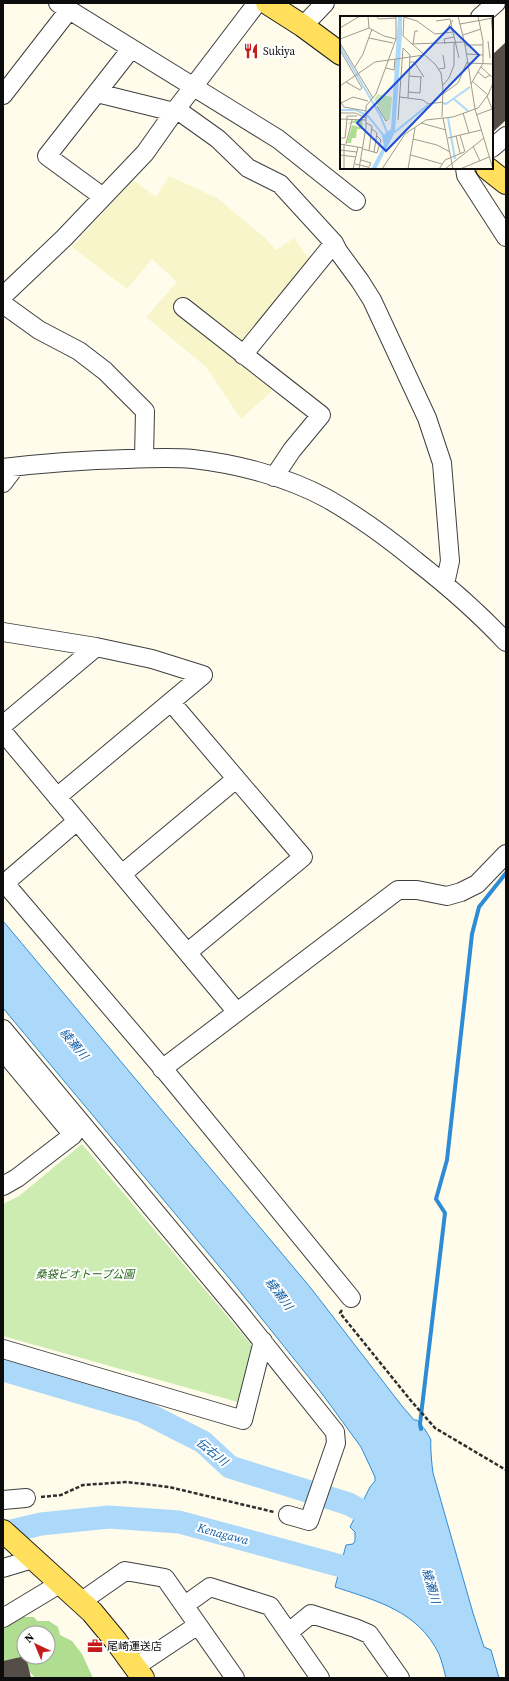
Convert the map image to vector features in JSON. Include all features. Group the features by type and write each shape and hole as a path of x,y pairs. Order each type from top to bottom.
{"main road":[{"path":"267,3 303,26 340,53"},
{"path":"488,169 506,183"},
{"path":"3,1531 29,1556 82,1601 102,1623 139,1672"}],"street":[{"path":"3,296 64,238 145,153 257,3"},
{"path":"303,26 326,3"},
{"path":"481,16 496,3"},
{"path":"4,89 63,7 194,86 278,139 356,201"},
{"path":"103,197 47,156 131,49"},
{"path":"97,93 175,111 218,139 248,168 280,184 334,243 372,300 427,418 442,463 450,561 445,584"},
{"path":"493,147 506,136"},
{"path":"464,169 466,175 506,237"},
{"path":"243,355 334,243"},
{"path":"3,304 38,330 79,351 105,371 145,411 144,458"},
{"path":"183,307 321,415 292,450 274,477"},
{"path":"3,483 9,467 85,460 144,458 200,460 235,466 274,477 326,498 359,518 445,584 486,620 506,642"},
{"path":"3,632 96,647 152,659 203,675 57,797"},
{"path":"3,725 96,647"},
{"path":"171,702 303,857 188,952"},
{"path":"3,732 236,1011"},
{"path":"122,874 236,779"},
{"path":"77,821 4,882 162,1069 352,1298"},
{"path":"162,1069 236,1011 398,890 416,890 447,896 461,892 477,884 506,854"},
{"path":"3,1029 263,1341 335,1432 336,1443 309,1521 288,1515"},
{"path":"3,1051 73,1135 17,1178 3,1186"},
{"path":"3,1349 243,1420 263,1341"},
{"path":"3,1500 26,1498"},
{"path":"3,1568 29,1556"},
{"path":"82,1601 125,1571 165,1578 235,1678"},
{"path":"3,1618 61,1583"},
{"path":"185,1605 210,1587 270,1606 315,1676"},
{"path":"288,1632 311,1614 355,1628 369,1634 400,1678"},
{"path":"139,1672 198,1625"}],"path":[{"path":"352,1298 340,1313 435,1428 506,1470"},
{"path":"26,1498 61,1495 83,1485 127,1482 169,1487 288,1515"}],"shaded area":[{"path":"169,176 217,198 264,237 276,250 294,238 310,261 243,344 183,301 175,313 273,390 241,419 206,367 146,317 177,282 152,259 127,289 72,247 133,180 156,197"}],"green space":[{"name":"桑袋ビオトープ公園","path":"82,1144 265,1361 252,1406 3,1336 3,1204 19,1196"},
{"path":"23,1617 34,1617 37,1621 49,1621 55,1625 16,1625 16,1665 56,1665 56,1626 58,1627 60,1635 72,1641 82,1654 93,1678 35,1678 27,1669 3,1661 3,1628"}],"water":[{"name":"綾瀬川","path":"3,921 310,1287 402,1406 427,1432 431,1440 433,1473 473,1613 484,1647 491,1650 499,1678 446,1678 439,1654 430,1639 420,1627 395,1610 381,1603 335,1587 346,1545 353,1544 355,1541 355,1532 350,1527 370,1487 375,1481 375,1477 361,1447 323,1395 234,1284 3,1008"}],"building":[{"path":"506,42 506,120 493,132 493,54"},
{"path":"16,1658 16,1665 28,1665 31,1678 3,1678 3,1661"}],"waterway":[{"path":"421,1429 420,1424 445,1213 436,1199 447,1160 472,934 479,907 506,873"},
{"name":"伝右川","path":"3,1370 142,1411 203,1442 230,1467 349,1504 387,1525"},
{"name":"Kenagawa","path":"3,1533 41,1524 109,1517 179,1522 341,1566 369,1578"}],"place":[{"name":"Sukiya","path":"251,51"},
{"name":"尾崎運送店","path":"95,1646"}]}
